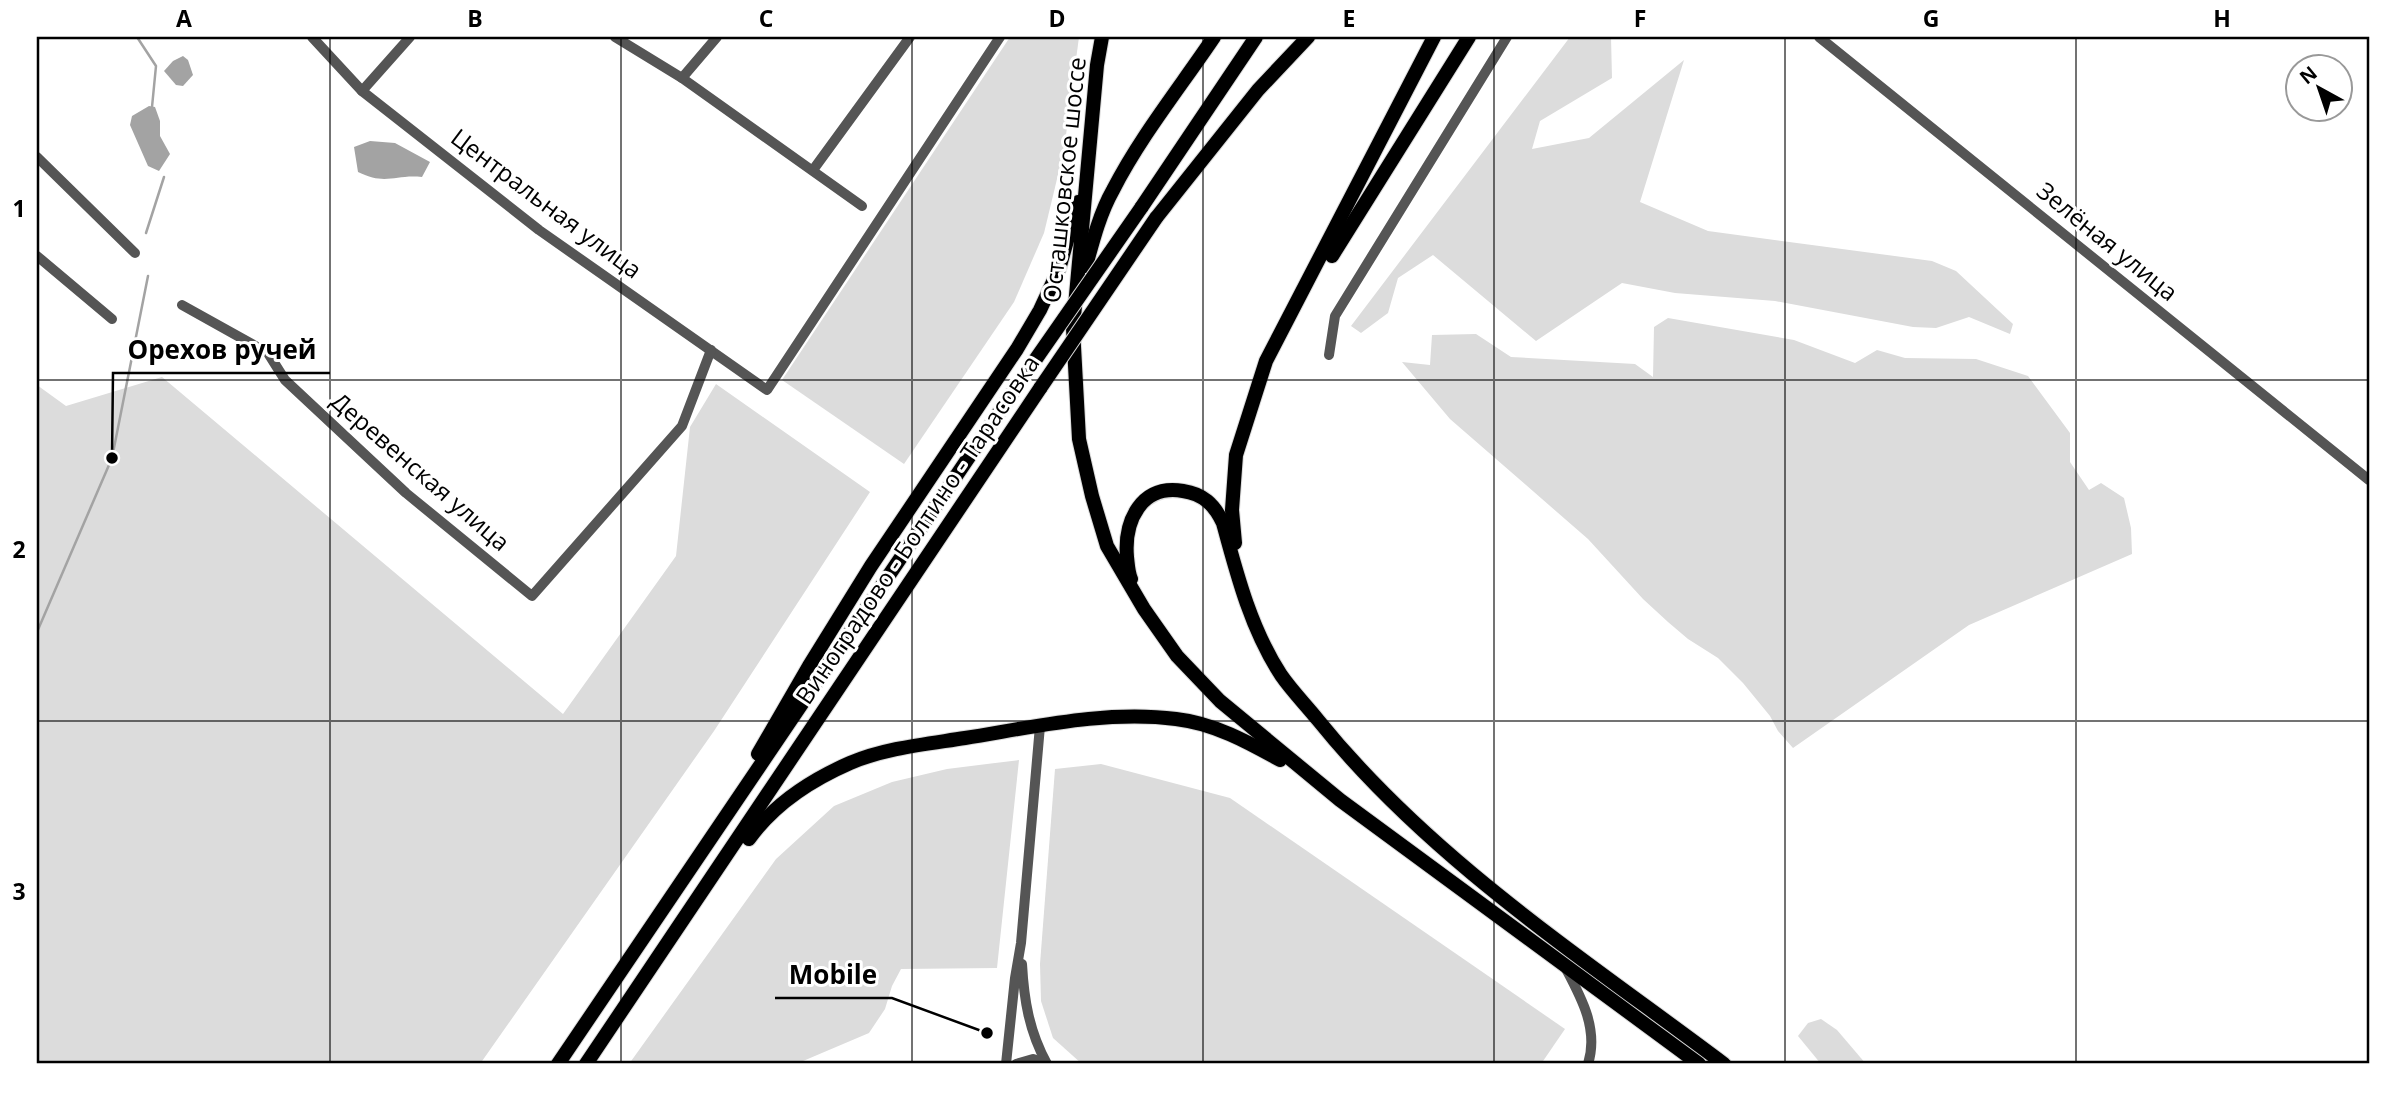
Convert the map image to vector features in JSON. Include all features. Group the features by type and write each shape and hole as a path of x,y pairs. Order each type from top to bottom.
{"main road":[{"name":"Осташковское шоссе","path":"1102,37 1097,65 1073,328 1079,439 1107,546 1144,609"},
{"path":"1075,312 1094,236 1112,190 1214,37"},
{"name":"Виноградово - Болтино - Тарасовка","path":"558,1064 1256,37"},
{"name":"Виноградово - Болтино - Тарасовка","path":"586,1064 1156,218 1258,90 1308,37"},
{"path":"1237,569 1233,510 1236,455 1266,361 1434,37"},
{"path":"1266,361 1469,37"},
{"path":"702,851 808,666 1040,310 1059,269 1088,170"},
{"path":"1699,1064 1320,784 1220,701 1177,656 1144,609 1128,573 1126,542 1129,524 1138,506 1155,492 1169,488 1204,497 1217,510 1223,523 1247,609 1281,674 1344,752 1418,828 1500,897 1724,1064"},
{"path":"634,995 757,827 790,796 822,776 853,762 902,749 1040,726 1139,715 1179,719 1230,735 1259,748 1320,784"}],"street":[{"name":"Центральная улица","path":"312,37 362,90 539,230 767,390 1000,37"},
{"path":"362,90 410,37"},
{"path":"616,37 682,78 862,206"},
{"path":"682,78 717,37"},
{"path":"813,170 910,37"},
{"path":"1329,355 1335,316 1507,37"},
{"name":"Зелёная улица","path":"1819,37 2369,480"},
{"path":"37,157 135,253"},
{"path":"37,256 112,319"},
{"name":"Деревенская улица","path":"182,305 268,353 285,380 406,493 532,596 682,426 711,350"},
{"path":"1006,1064 1021,943 1040,726"},
{"path":"1021,943 1027,1015 1037,1046 1047,1064"},
{"path":"1563,964 1584,1001 1591,1026 1590,1056 1587,1064"},
{"path":"1016,1064 1033,1059 1047,1064"}],"shaded area":[{"path":"1010,37 1079,37 1064,150 1044,233 1014,302 904,464 782,380"},
{"path":"1570,37 1611,37 1612,78 1540,121 1532,149 1589,138 1684,60 1640,202 1708,231 1932,261 1956,271 2013,324 2010,334 1969,317 1936,328 1913,327 1775,301 1675,293 1622,283 1536,341 1433,255 1398,278 1388,313 1361,333 1351,326"},
{"path":"183,56 188,60 193,75 183,86 176,85 164,71 173,61"},
{"path":"149,106 155,107 160,121 160,136 170,154 159,171 148,166 130,125 132,116"},
{"path":"370,141 395,143 430,162 422,177 383,179 368,176 358,172 354,147"},
{"path":"1668,318 1794,340 1855,363 1877,350 1905,358 1976,359 2028,376 2070,433 2070,462 2089,490 2101,483 2124,498 2131,528 2132,554 1969,625 1793,748 1743,683 1718,658 1688,639 1668,622 1588,539 1450,419 1402,362 1430,365 1432,335 1476,334 1511,357 1635,364 1653,377 1654,327"},
{"path":"162,377 563,714 676,556 690,427 716,384 870,492 714,731 480,1064 37,1064 37,385 66,406"},
{"path":"1019,760 997,968 901,969 885,1009 869,1033 796,1064 629,1064 776,859 834,806 892,782 947,769"},
{"path":"1101,764 1230,798 1565,1029 1541,1064 1082,1064 1053,1038 1041,1001 1040,964 1055,769"},
{"path":"1821,1019 1837,1030 1866,1064 1821,1064 1798,1036 1808,1023"}],"waterway":[{"path":"137,37 156,66 152,107"},
{"path":"146,233 164,177"},
{"path":"37,632 112,458 148,276"}],"place":[{"name":"Орехов ручей","path":"112,458"},
{"name":"Mobile","path":"987,1033"}]}
